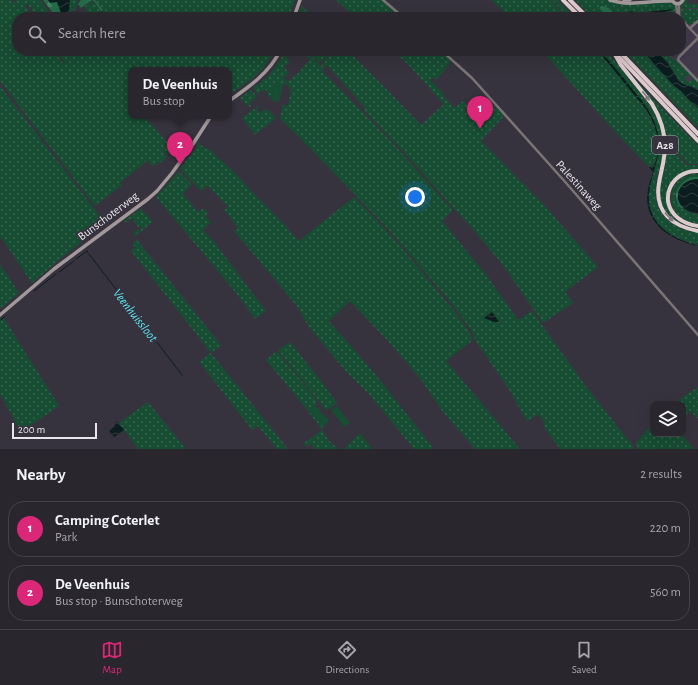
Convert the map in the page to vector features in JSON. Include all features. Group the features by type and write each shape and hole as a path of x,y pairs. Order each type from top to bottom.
{"highway":[{"path":"563,0 575,12"},
{"path":"570,0 582,12"},
{"name":"A28","path":"616,56 621,65 652,104 662,123 665,137 665,147 658,183 659,201 662,209 675,224 698,231"},
{"name":"A28","path":"618,56 698,141"},
{"name":"A28","path":"624,56 698,134"},
{"path":"698,171 687,172 678,177 670,187 668,197 670,207 676,217 685,223 698,226"}],"main road":[{"path":"296,12 300,0"},
{"path":"610,0 628,3 672,0 678,4 683,0"},
{"path":"624,0 630,0"},
{"path":"232,99 263,74 277,56"},
{"name":"Bunschoterweg","path":"0,315 54,269 148,199 193,144 209,119"}],"street":[{"path":"383,0 397,12"},
{"path":"677,12 678,4"},
{"path":"690,28 698,21"},
{"path":"686,24 698,38 686,50"},
{"name":"Palestinaweg","path":"448,56 472,78 567,184 698,335"},
{"path":"680,56 678,60 698,81"}],"shaded area":[{"path":"682,8 698,8 698,104 652,56 686,56 686,12 645,12"}],"green space":[{"path":"0,0 10,0 13,2 18,0 40,0 48,12 34,12 28,4 25,6 29,12 12,12 12,56 57,56 64,64 65,63 59,56 272,56 264,67 253,78 232,93 232,67 128,67 128,119 147,119 173,149 168,154 164,150 163,151 167,156 161,163 158,162 153,167 149,161 147,161 120,183 122,185 95,206 0,81"},
{"path":"43,0 57,2 61,12 52,12"},
{"path":"70,0 79,0 77,3 77,8 71,12 67,12"},
{"path":"81,0 92,0 81,8 78,4"},
{"path":"92,0 95,0 103,10 101,11"},
{"path":"95,0 295,0 291,12 87,12 84,7 93,1 101,11 103,10"},
{"path":"336,0 381,0 395,12 349,12"},
{"path":"491,0 551,0 562,12 504,12"},
{"path":"552,0 558,0 569,12 563,12"},
{"path":"575,0 608,0 612,2 671,2 675,6 676,11 612,12 606,7 599,8 603,12 587,12"},
{"path":"686,0 690,4 698,4 698,8 682,8 698,9 698,19 693,24 686,23 686,12 682,12 681,5"},
{"path":"302,6 308,12 300,12"},
{"path":"602,6 606,7 613,12 603,12 599,8"},
{"path":"283,56 286,56 290,62 284,67 289,73 284,77 287,82 301,71 300,70 310,60 306,56 312,56 321,67 329,56 353,56 421,125 444,104 399,56 445,56 450,60 449,65 436,80 432,77 430,80 444,94 443,96 455,108 463,101 468,106 479,97 486,106 491,102 504,116 481,141 545,206 598,267 565,292 573,303 543,323 502,264 477,234 364,110 365,108 327,65 322,71 388,138 453,210 442,221 487,276 518,320 532,311 585,385 635,449 560,449 546,430 543,425 545,423 538,414 527,422 510,391 475,340 472,331 452,304 389,230 280,119 283,104 288,106 291,89 285,83 283,85 274,84 271,97 267,96 267,90 264,90 263,92 260,91 259,95 253,88 272,72"},
{"path":"314,56 327,56 321,62 319,62"},
{"path":"547,56 602,56 648,112 653,122 657,132 658,143 658,154 654,166 649,167"},
{"path":"604,56 610,56 625,73 649,104 660,124 663,153 656,184 656,197 661,213 666,219 680,228 698,233 698,245 677,238 668,233 654,218 650,209 649,199 650,187 659,149 658,133 651,114 645,105"},
{"path":"629,56 648,56 673,85 698,108 698,128"},
{"path":"661,56 669,56 678,62 692,76 689,77 690,75 688,75 685,80 690,82 694,78 698,83 698,90 679,81 667,62"},
{"path":"632,76 698,146 698,164 689,164 674,151 675,154 687,165 698,165 698,170 692,170 671,185 669,204 672,215 675,219 688,226 698,228 698,230 688,228 671,219 663,208 659,191 665,162 661,118"},
{"path":"274,83 283,85 279,102 271,100"},
{"path":"0,86 106,224 66,254 32,283 0,236"},
{"path":"251,90 257,97 249,103 251,107 249,107 240,98"},
{"path":"258,106 259,108 257,109 260,113 265,109 276,118 255,135 242,118"},
{"path":"199,142 235,173 299,241 354,197 407,254 462,320 473,340 446,361 520,449 475,449 443,412 419,377 350,301 329,321 376,375 434,449 414,449 368,393 348,374 309,327 296,305 234,231 238,228 224,210 228,207 208,186 201,191 180,169 197,147"},
{"path":"179,171 192,184 183,194 198,212 204,208 208,213 205,216 211,223 203,230 215,243 266,311 255,319 236,293 156,197"},
{"path":"695,173 698,174 698,177 692,177 680,185 677,191 676,199 677,202 683,207 692,213 698,214 698,224 689,222 680,217 673,208 671,202 674,185 684,176"},
{"path":"698,177 698,179 695,179 681,205 684,208 681,208 676,198 676,193 684,181"},
{"path":"141,209 153,222 135,236 133,233 137,229 138,231 141,229 140,226 138,227 132,218 127,222 123,221"},
{"path":"137,240 221,345 211,353 131,251 135,247 133,245 134,242"},
{"path":"0,264 19,293 0,309"},
{"path":"3,317 59,406 21,432 0,394 0,320"},
{"path":"290,342 337,403 330,408 326,410 278,350"},
{"path":"277,351 315,398 317,403 309,410 324,428 322,430 266,360"},
{"path":"211,353 288,449 277,449 258,426 252,430 199,362"},
{"path":"698,387 698,419 691,411 686,415 686,401 677,401"},
{"path":"148,402 186,449 138,449 119,423"},
{"path":"315,405 329,421 323,427 309,410"},
{"path":"337,406 350,423 344,427 331,410"},
{"path":"650,426 650,437 684,437 694,449 639,449 635,444"},
{"path":"322,430 328,440 338,449 315,449 311,444 307,447 304,443"},
{"path":"360,433 372,449 344,449"}],"water":[{"path":"48,0 70,0 69,10 67,12 61,12 57,2 50,3"},
{"path":"674,9 664,12 648,12"},
{"path":"602,56 605,56 608,59 650,112 657,130 659,145 650,187 649,199 650,209 654,218 668,233 698,246 689,244 672,236 664,231 657,225 648,209 648,189 653,172 649,167 652,167 655,163 658,143 652,119 645,108"},
{"path":"648,56 661,56 667,62 679,81 698,90 698,108 673,85"},
{"path":"695,179 698,179 698,213 683,208 679,203 678,197 682,186"},
{"path":"492,312 499,322 494,322 484,318"},
{"path":"117,421 124,430 114,437 109,431 114,427"}],"waterway":[{"name":"Veenhuissloot","path":"76,259 87,251 88,253"},
{"name":"Veenhuissloot","path":"89,254 182,375"},
{"name":"Veenhuissloot","path":"59,272 74,261"},
{"name":"Veenhuissloot","path":"34,291 56,274"},
{"name":"Veenhuissloot","path":"1,320 4,317"}],"place":[{"name":"Camping Coterlet","path":"480,129"},
{"name":"De Veenhuis","path":"180,165"}]}
